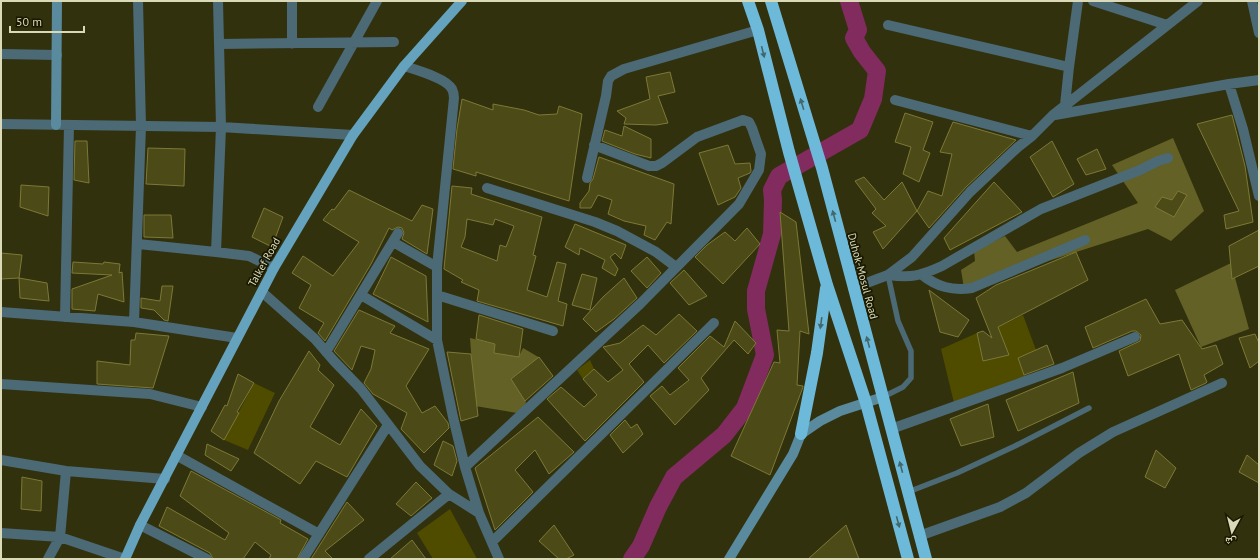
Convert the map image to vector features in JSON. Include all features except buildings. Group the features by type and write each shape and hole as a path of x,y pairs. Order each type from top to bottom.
{"highway":[{"path":"748,1 758,30 789,152 827,285 866,403 908,559"},
{"name":"Duhok-Mosul Road","path":"771,1 822,168 926,559"},
{"path":"801,434 816,359 827,285"}],"main road":[{"path":"56,125 57,1"},
{"name":"Talkef Road","path":"125,559 140,525 274,268 353,135 404,66 462,1"},
{"path":"729,559 793,454 801,434 830,416 850,407 883,397"}],"street":[{"path":"134,322 138,244 141,126 138,1"},
{"path":"216,252 221,127 218,1"},
{"path":"292,1 292,44"},
{"path":"318,107 377,1"},
{"path":"1064,105 1078,1"},
{"path":"1093,1 1167,25"},
{"path":"853,288 888,275 912,258 970,192 1064,105 1198,1"},
{"path":"1252,1 1259,34"},
{"path":"888,25 1069,66"},
{"path":"587,178 606,96 608,81 611,76 624,70 758,30"},
{"path":"220,44 394,42"},
{"path":"1,54 57,55"},
{"path":"404,66 433,76 444,82 452,88 454,98 437,267 437,340 465,467 479,513 499,559"},
{"path":"1053,115 1259,80"},
{"path":"1229,84 1259,196"},
{"path":"895,100 1032,136"},
{"path":"465,467 640,304 676,267 688,258 739,204 759,170 761,154 749,122 743,120 697,137 656,166 649,166 594,145"},
{"path":"1,124 221,127 353,135"},
{"path":"65,317 68,125"},
{"path":"888,275 905,277 921,274 942,266 1041,209 1168,158"},
{"path":"487,188 595,222 617,231 656,252 676,267"},
{"path":"326,352 396,237 437,267"},
{"path":"921,274 939,286 961,290 972,288 1085,240"},
{"path":"138,244 248,256 274,268"},
{"path":"262,292 315,339 361,389 420,466 449,494 479,513"},
{"path":"361,295 437,340"},
{"path":"437,295 553,331"},
{"path":"1,312 134,322 237,338"},
{"path":"492,542 714,324"},
{"path":"891,429 1062,368 1096,352 1135,338"},
{"path":"920,536 1000,507 1026,493 1079,453 1113,432 1222,383"},
{"path":"1,384 150,394 202,407"},
{"path":"303,559 388,425"},
{"path":"176,456 319,534"},
{"path":"1,460 66,471 165,479"},
{"path":"48,559 60,537 66,471"},
{"path":"369,559 449,494"},
{"path":"140,525 207,559"},
{"path":"1,533 60,537 125,559"}],"lane":[{"path":"883,397 903,387 911,378 911,351 898,321 888,275"},
{"path":"908,492 957,473 1015,446 1089,408"}],"shaded area":[{"path":"1173,138 1204,211 1171,241 1148,229 964,288 961,270 975,261 974,251 1005,236 1017,252 1138,203 1112,165"},
{"path":"1231,263 1249,329 1201,347 1175,290"},
{"path":"1023,315 1036,350 1018,358 1025,376 954,403 941,349 977,333 983,361 1009,355 998,327"},
{"path":"470,338 495,344 494,353 519,356 523,348 540,358 512,380 526,402 523,414 475,406"},
{"path":"590,360 594,369 583,379 577,370"},
{"path":"254,383 275,393 248,450 224,440"},
{"path":"450,509 477,559 433,559 417,533"}],"waterway":[{"path":"632,559 641,546 658,507 674,477 724,435 745,408 765,355 756,309 756,291 772,234 772,190 779,176 860,130 873,99 877,71 862,52 854,38 858,30 849,1"}]}
